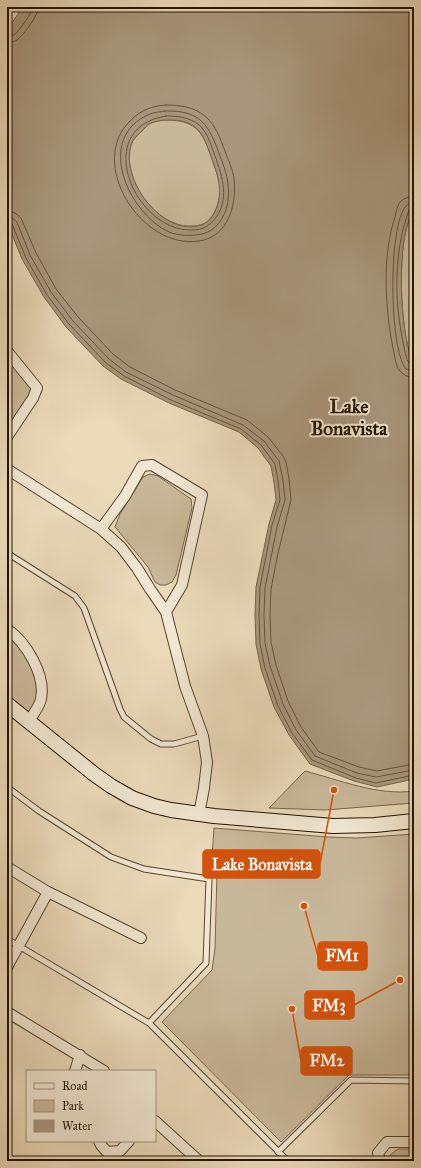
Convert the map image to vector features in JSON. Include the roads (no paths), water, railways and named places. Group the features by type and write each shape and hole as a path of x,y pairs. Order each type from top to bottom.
{"street":[{"path":"7,351 37,388 33,398 7,437"},
{"path":"101,529 125,496 142,466 152,465 202,495 182,585 166,612"},
{"path":"7,469 101,529 121,547 137,568 166,612 185,686 203,736 206,762 204,788 199,814"},
{"path":"7,629 15,635 26,649 42,684 41,700 29,721"},
{"path":"7,704 94,774 132,798 154,806 199,814 333,826 375,825 414,821"},
{"path":"7,867 48,892 141,938"},
{"path":"7,967 48,892"},
{"path":"7,1012 102,1070"},
{"path":"75,1070 80,1055"},
{"path":"156,1122 199,1161"},
{"path":"100,1142 107,1152 120,1151 128,1142"},
{"path":"380,1161 378,1153 387,1142 414,1142"}],"lane":[{"path":"7,553 76,596 84,608 124,717 151,739 161,744 174,744 203,736"},
{"path":"7,786 39,811 111,857 144,869 209,879 206,963 148,1023"},
{"path":"7,939 148,1023 288,1161"},
{"path":"278,1152 351,1080 414,1081"}],"water":[{"name":"Lake Bonavista","path":"25,7 414,7 414,206 403,244 401,279 403,318 409,352 414,366 414,779 377,787 354,781 310,764 289,735 274,707 261,669 256,644 255,615 256,587 269,524 276,500 271,466 258,448 239,432 169,403 121,379 103,366 66,327 44,297 22,259 7,222 7,30 20,11","holes":["170,120 185,122 192,125 201,133 216,171 219,186 219,200 217,208 210,219 202,225 187,227 173,223 159,215 138,189 132,174 129,159 131,145 134,139 150,123"]}],"place":[{"name":"Lake Bonavista","path":"334,790"},
{"name":"FM1","path":"304,906"},
{"name":"FM3","path":"400,980"},
{"name":"FM2","path":"292,1009"}],"district":[{"name":"Lake Bonavista","path":"349,417"}]}
